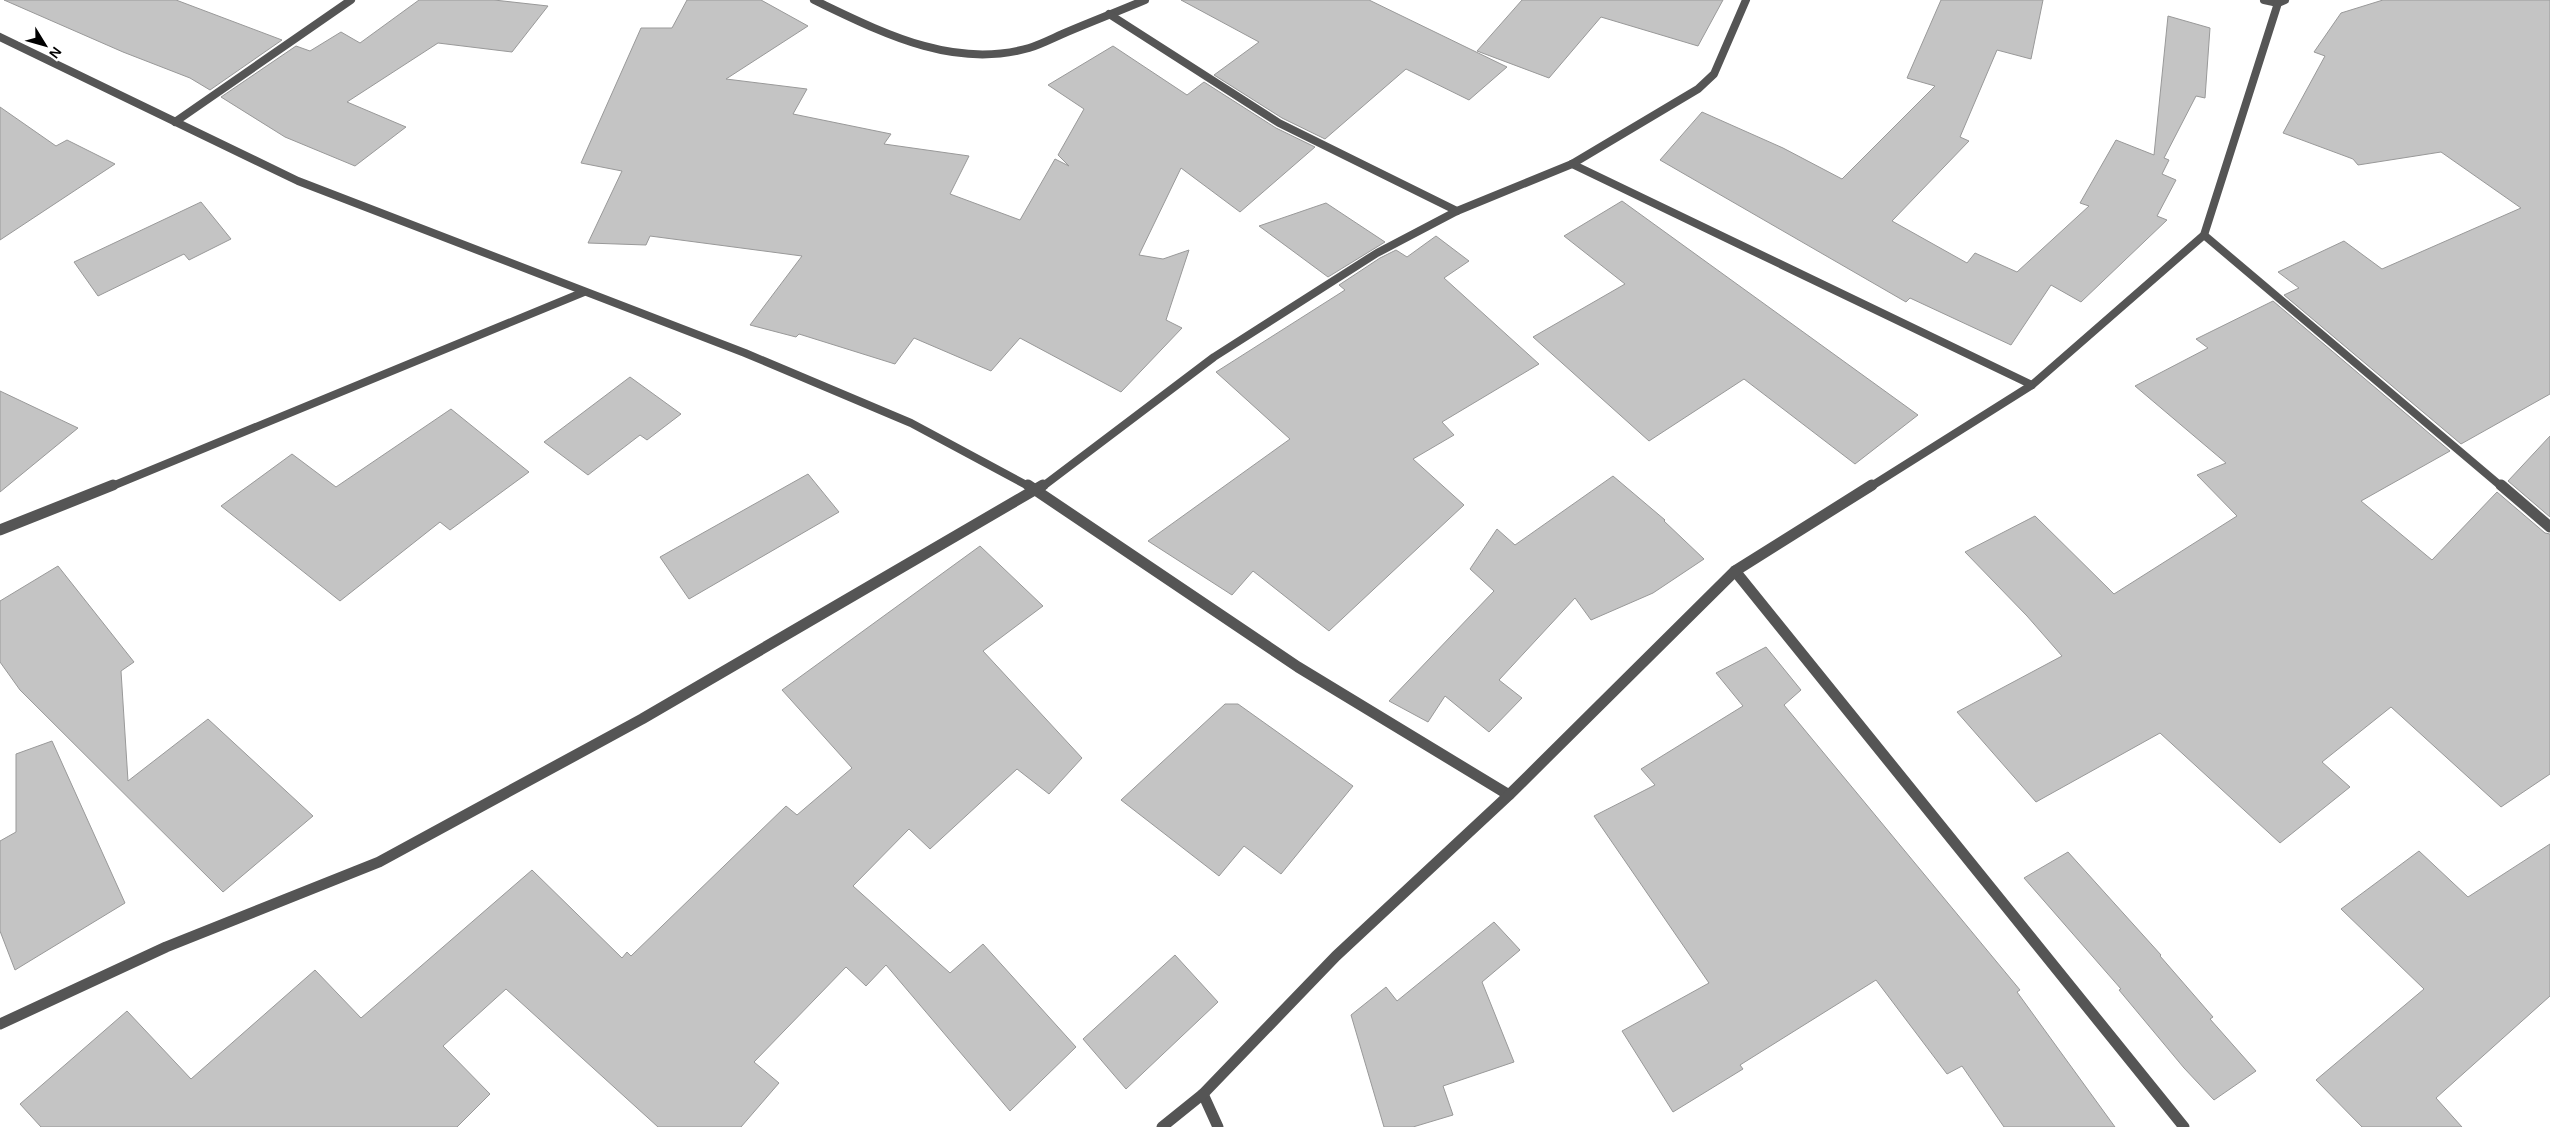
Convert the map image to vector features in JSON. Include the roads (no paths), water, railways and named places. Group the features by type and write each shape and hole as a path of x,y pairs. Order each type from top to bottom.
{"street":[{"path":"175,122 351,0"},
{"path":"814,0 901,40 942,52 982,56 1009,54 1029,48 1145,0"},
{"path":"0,1024 166,947 380,862 650,714 1037,490 1214,357 1377,254 1457,211 1572,164 1698,89 1714,74 1746,0"},
{"path":"1162,1127 1203,1094 1336,956 1509,795 1735,571 2032,385 2204,235 2281,2 2264,0"},
{"path":"1109,14 1279,123 1457,211"},
{"path":"0,38 298,181 746,353 911,423 1037,490 1298,666 1509,795"},
{"path":"1572,164 2032,385"},
{"path":"2204,235 2550,527"},
{"path":"0,530 174,461 584,292"},
{"path":"1735,571 2184,1127"},
{"path":"1203,1094 1218,1127"}]}
